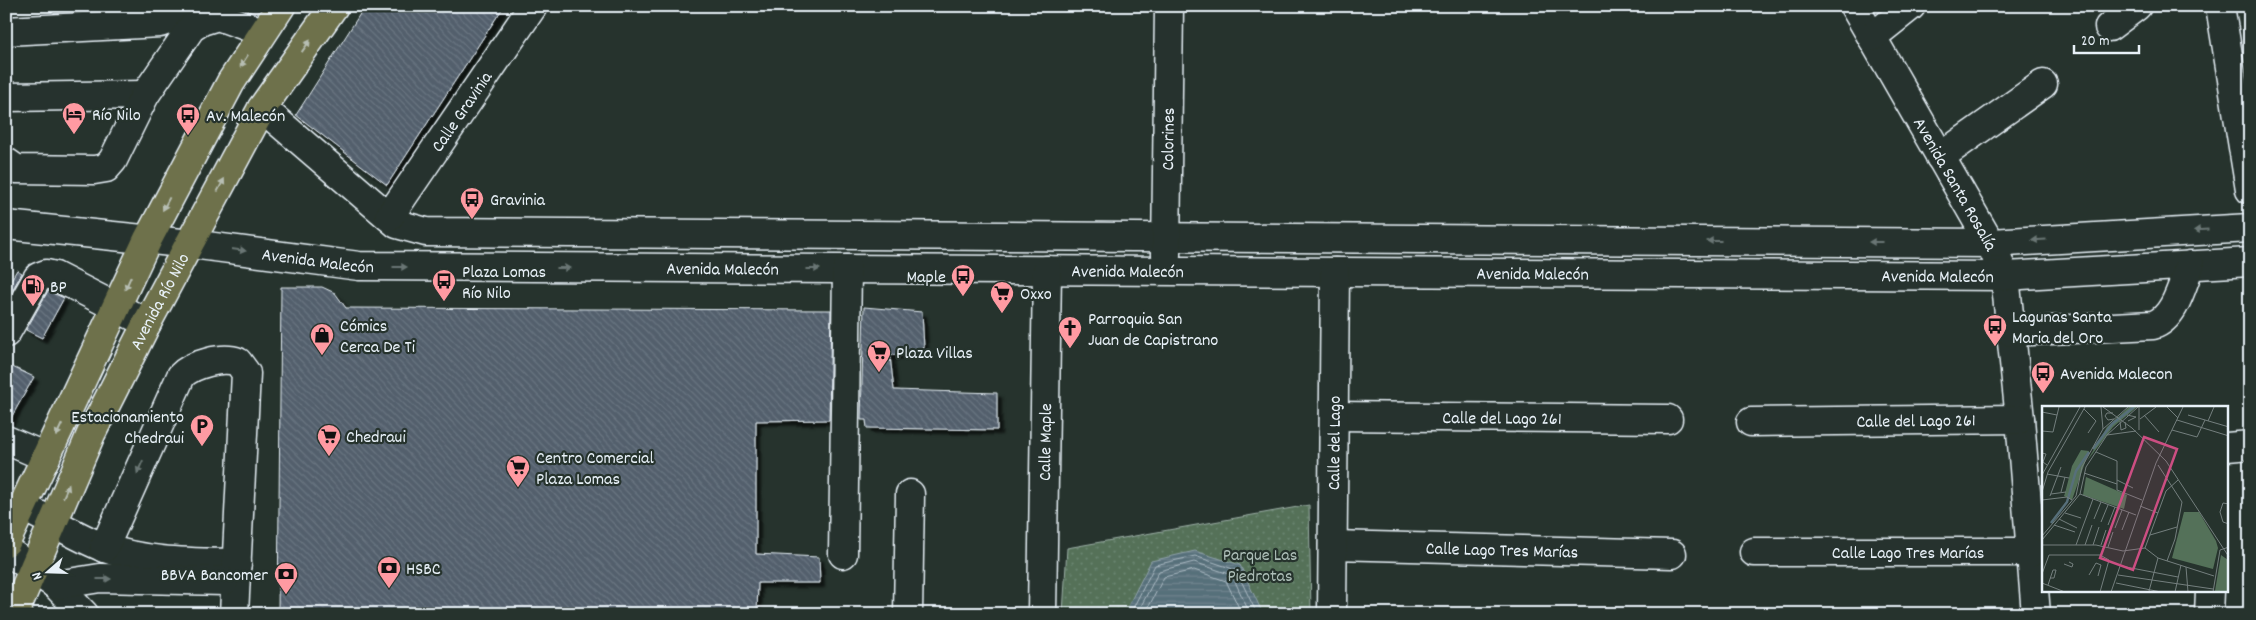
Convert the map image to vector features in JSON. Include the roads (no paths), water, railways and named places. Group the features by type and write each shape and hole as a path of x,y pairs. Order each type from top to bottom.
{"main road":[{"name":"Avenida Río Nilo","path":"6,542 148,239 231,82 262,32 281,6"},
{"name":"Avenida Río Nilo","path":"14,614 32,568 91,434 147,323 191,244 262,108 334,6"}],"street":[{"path":"6,31 160,23 181,15 194,6"},
{"name":"Calle Gravinia","path":"389,217 533,6"},
{"name":"Colorines","path":"1166,271 1169,6"},
{"name":"Avenida Santa Rosalía","path":"1854,6 1990,243 2005,276 2020,419 2036,614"},
{"path":"1872,37 1911,6"},
{"path":"2109,27 2137,6"},
{"path":"2220,6 2250,190"},
{"path":"6,162 16,169 94,170 106,168 113,160 144,95 191,28 202,21 218,16 262,32"},
{"path":"1940,157 2044,84"},
{"path":"6,97 144,95"},
{"name":"Avenida Malecón","path":"262,108 397,224 426,232 1990,243 2250,228"},
{"name":"Avenida Malecón","path":"6,225 148,239 359,266 2005,276 2250,262"},
{"path":"2011,332 2153,325 2162,322 2170,312 2190,266"},
{"path":"843,554 846,269"},
{"name":"Calle Maple","path":"1042,614 1047,270"},
{"name":"Calle del Lago","path":"1332,614 1335,272"},
{"path":"6,333 38,277 41,275 55,276 147,323"},
{"path":"104,548 181,376 197,366 218,361 235,361 242,366 246,373 234,614"},
{"name":"Calle del Lago 261","path":"1334,416 1668,419"},
{"name":"Calle del Lago 261","path":"1751,422 2020,419"},
{"path":"6,440 46,457"},
{"path":"2228,447 2250,445"},
{"path":"908,614 910,494"},
{"path":"23,507 104,548 136,557 237,572"},
{"name":"Calle Lago Tres Marías","path":"1333,545 1672,554"},
{"path":"6,550 56,585 84,614"},
{"name":"Calle Lago Tres Marías","path":"1754,552 2031,552"},
{"path":"56,585 100,578 237,572"},
{"path":"2209,614 2210,592"}],"water":[{"path":"1195,551 1240,565 1263,614 1124,614 1151,561"}],"place":[{"name":"Río Nilo","path":"74,135"},
{"name":"Av. Malecón","path":"188,136"},
{"name":"Gravinia","path":"472,220"},
{"name":"Maple","path":"963,297"},
{"name":"Plaza Lomas Río Nilo","path":"444,302"},
{"name":"BP","path":"33,307"},
{"name":"Oxxo","path":"1002,314"},
{"name":"Lagunas Santa Maria del Oro","path":"1995,347"},
{"name":"Parroquia San Juan de Capistrano","path":"1070,349"},
{"name":"Cómics Cerca De Ti","path":"322,356"},
{"name":"Plaza Villas","path":"879,373"},
{"name":"Avenida Malecon","path":"2043,394"},
{"name":"Estacionamiento Chedraui","path":"202,447"},
{"name":"Chedraui","path":"329,457"},
{"name":"Centro Comercial Plaza Lomas","path":"518,488"},
{"name":"HSBC","path":"389,589"},
{"name":"BBVA Bancomer","path":"286,595"}],"park label":[{"name":"Parque Las Piedrotas","path":"1260,564"}]}
